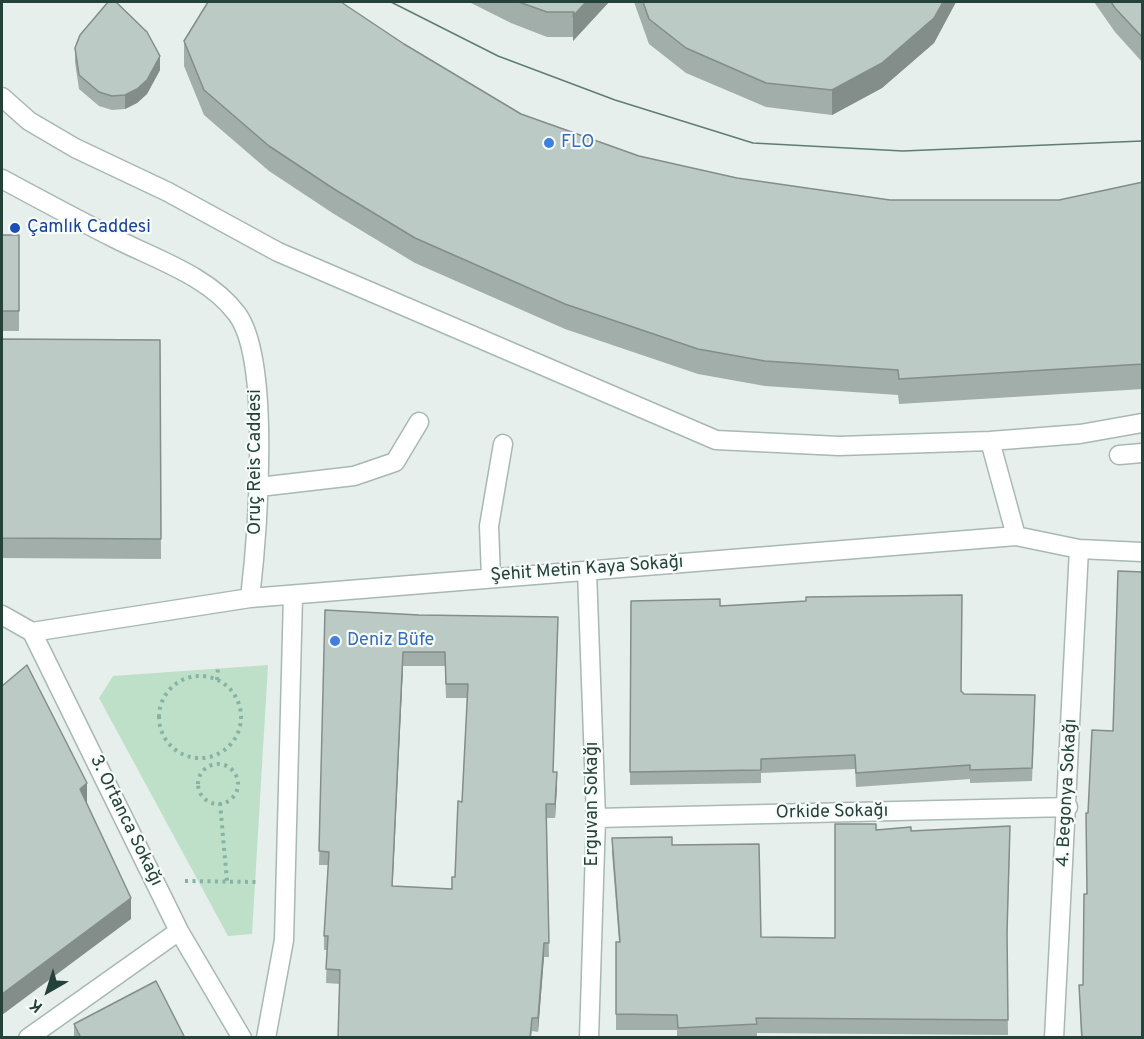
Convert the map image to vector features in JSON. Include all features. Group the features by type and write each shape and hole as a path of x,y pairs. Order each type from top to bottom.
{"street":[{"path":"3,100 29,121 75,148 168,192 278,252 717,440 839,446 990,441 1080,434 1143,423"},
{"name":"Oruç Reis Caddesi","path":"2,179 209,286 238,315 250,345 256,380 259,487 257,541 250,598"},
{"path":"259,487 354,476 395,462 419,422"},
{"path":"990,441 1016,536"},
{"path":"491,577 489,526 503,444"},
{"path":"1119,455 1143,453"},
{"name":"Şehit Metin Kaya Sokağı","path":"32,632 250,598 1016,536 1079,549 1143,552"},
{"name":"4. Begonya Sokağı","path":"1054,1038 1068,807 1079,549"},
{"name":"Erguvan Sokağı","path":"587,571 596,818 589,1038"},
{"path":"266,1038 284,940 293,596"},
{"path":"2,615 32,632"},
{"name":"3. Ortanca Sokağı","path":"32,632 179,931 242,1038"},
{"name":"Orkide Sokağı","path":"596,818 1068,807"},
{"path":"28,1038 179,931"}],"path":[{"path":"217,680 218,668"},
{"path":"196,677 217,680 229,689 237,700 240,714 239,729 233,741 223,751 210,758 185,756 174,749 160,729 161,703 177,684 196,677"},
{"path":"210,758 213,765"},
{"path":"213,765 226,766 237,781 236,793 226,802 207,801 199,791 202,772 213,765"},
{"path":"220,803 227,881"},
{"path":"155,881 286,882"}],"green space":[{"path":"268,665 252,934 228,936 99,698 113,676"}],"building":[{"path":"108,2 116,2 147,32 160,56 147,80 137,89 125,95 112,96 99,92 79,75 75,48 80,35"},
{"path":"208,2 341,2 404,44 521,114 639,156 737,178 890,200 1059,200 1143,182 1143,364 899,379 898,370 765,361 698,349 565,304 415,238 269,146 204,90 184,41"},
{"path":"519,2 586,2 573,16 574,12 547,12"},
{"path":"643,2 943,2 934,18 882,63 832,90 766,83 686,48 649,19"},
{"path":"1111,2 1143,2 1143,38 1115,8"},
{"path":"2,235 19,235 19,311 2,311"},
{"path":"2,339 160,340 161,539 2,538"},
{"path":"1118,571 1143,572 1143,1038 1082,1038 1079,985 1083,985 1084,894 1087,894 1086,813 1088,813 1092,730 1113,731"},
{"path":"962,595 961,691 964,694 1035,695 1032,768 970,770 970,765 856,773 855,755 761,759 761,770 630,772 631,601 720,599 720,606 806,601 806,597"},
{"path":"325,610 419,615 558,617 553,772 557,772 555,804 546,804 549,943 544,943 538,1018 532,1018 530,1038 338,1038 340,970 326,969 328,936 324,936 329,852 319,851","holes":["403,652 445,652 446,684 468,684 462,802 458,801 455,877 452,877 452,889 392,886"]},
{"path":"27,665 87,783 80,789 131,898 2,994 2,686"},
{"path":"835,824 876,824 876,830 911,827 911,831 1010,826 1007,932 1008,1020 756,1018 757,1024 678,1028 677,1015 616,1014 616,942 620,942 612,838 672,837 672,845 759,844 761,937 835,938"},
{"path":"156,981 185,1038 81,1038 74,1024"}],"tram line":[{"path":"391,2 498,56 615,100 753,143 903,151 1142,141"}],"place":[{"name":"FLO","path":"549,143"},
{"name":"Çamlık Caddesi","path":"15,228"},
{"name":"Deniz Büfe","path":"335,641"}]}
